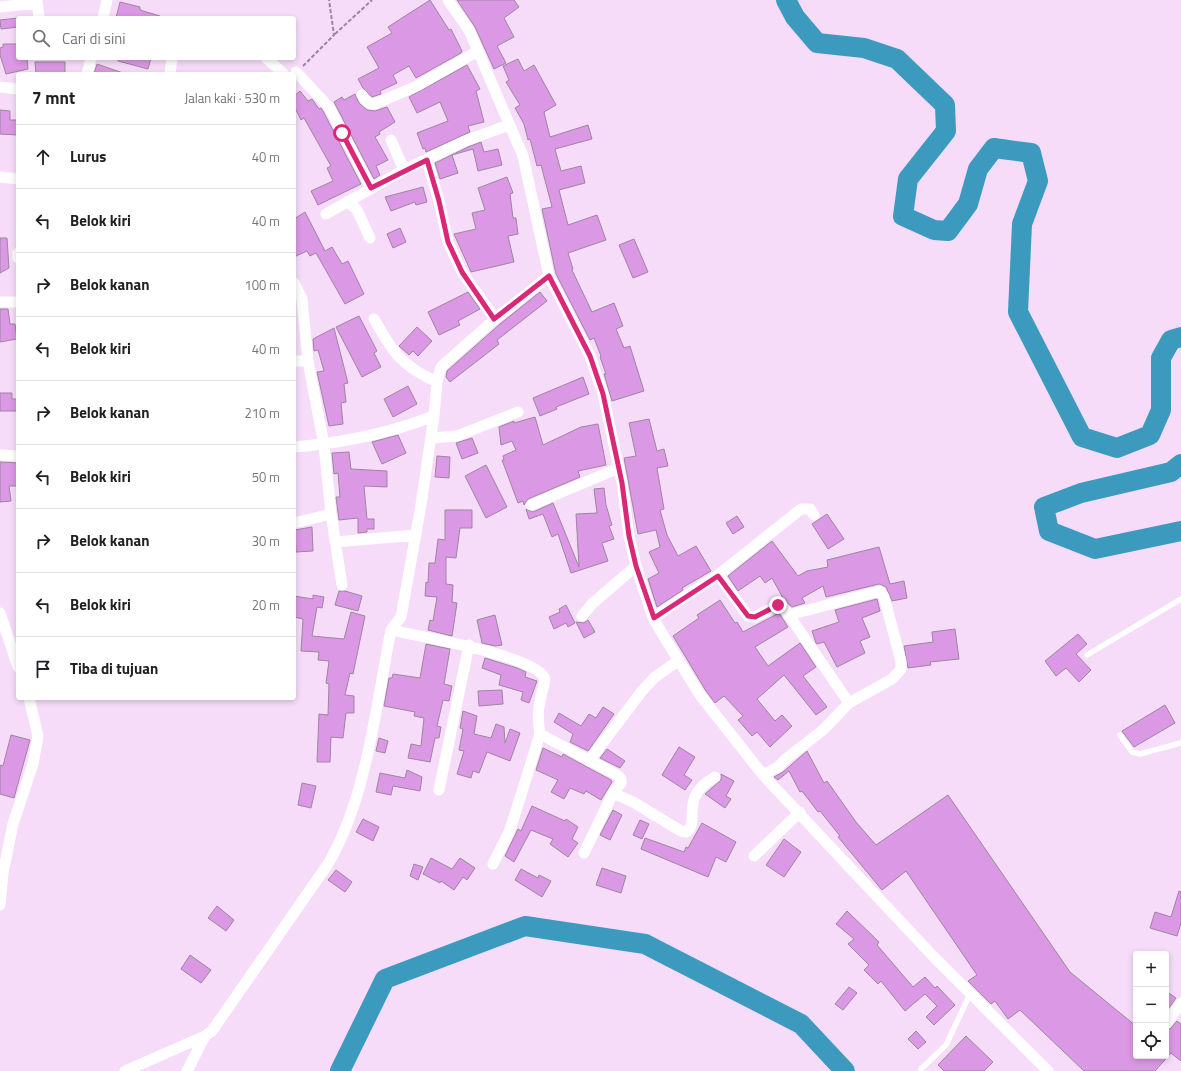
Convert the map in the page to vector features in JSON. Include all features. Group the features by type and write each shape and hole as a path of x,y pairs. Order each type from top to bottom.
{"street":[{"path":"103,16 107,0"},
{"path":"448,0 469,30 523,156 549,276 590,356 603,394 619,468 629,536 636,566 654,618 678,661 700,695 763,775 800,812 932,955 1048,1071"},
{"path":"0,7 37,2 40,16"},
{"path":"362,95 367,103 377,103 417,86 478,50"},
{"path":"88,72 90,60"},
{"path":"170,72 172,60"},
{"path":"268,60 282,72"},
{"path":"296,72 329,107 371,188"},
{"path":"0,87 16,89"},
{"path":"326,214 404,170 464,141 509,126"},
{"path":"391,140 404,170"},
{"path":"427,160 439,201 448,242 462,272 494,319"},
{"path":"0,177 16,179"},
{"path":"348,201 356,210 370,238"},
{"path":"125,1071 205,1036 218,1024 340,845 348,823 367,756 391,630 401,617 416,535 431,438 437,382 441,367 494,319 549,276"},
{"path":"296,287 302,299 308,361 324,445 331,514 342,585"},
{"path":"0,302 16,302"},
{"path":"374,318 389,346 399,359 417,373 437,382"},
{"path":"296,361 308,361"},
{"path":"431,438 457,436 518,412"},
{"path":"296,447 324,445 407,426 434,416"},
{"path":"0,455 16,456"},
{"path":"531,505 619,468"},
{"path":"654,618 718,576 800,509 810,509 814,515"},
{"path":"296,523 331,514"},
{"path":"335,542 416,535"},
{"path":"582,616 592,604 636,566"},
{"path":"718,576 748,616 755,617 778,605 784,608 848,703"},
{"path":"763,775 778,767 787,758 823,730 848,703 892,679 898,675 901,669 901,661 883,593 876,590 789,615"},
{"path":"0,613 16,660"},
{"path":"391,630 469,645 526,666 542,675 545,682 537,710 540,734 510,830 494,864"},
{"path":"439,790 469,645"},
{"path":"589,761 642,690 656,677 678,661"},
{"path":"0,905 3,873 13,824 33,764 38,736 29,700"},
{"path":"540,734 620,777 621,783 613,793 584,853"},
{"path":"613,793 633,802 681,831 686,832 690,827 692,801 696,793 700,787 714,777"},
{"path":"754,856 800,812"},
{"path":"1167,1023 1181,1003"},
{"path":"187,1071 205,1036"}],"lane":[{"path":"1087,655 1181,599"},
{"path":"1120,735 1126,746 1132,752 1140,754 1181,743"},
{"path":"921,1069 946,1045 970,994"}],"path":[{"path":"329,0 334,35"},
{"path":"296,72 372,0"}],"building":[{"path":"430,0 449,30 451,29 462,51 461,53 416,78 409,66 393,75 397,83 380,91 381,94 372,97 363,88 358,79 379,68 367,47 392,33 388,27"},
{"path":"457,0 514,0 519,7 504,18 514,37 497,46 506,63 494,69 475,27"},
{"path":"120,2 140,7 140,10 160,16 116,16"},
{"path":"16,18 16,27 1,29 0,20"},
{"path":"3,44 16,44 16,60 27,60 28,69 6,74 0,55 0,48 3,47"},
{"path":"518,59 524,71 534,65 556,105 544,112 550,137 588,125 592,139 555,149 561,171 581,166 585,183 559,190 568,225 597,215 606,240 568,253 573,269 572,270 592,312 614,303 623,326 616,329 624,348 630,346 644,391 612,401 604,374 606,374 600,357 601,356 594,338 590,340 556,274 542,209 552,207 541,165 537,166 530,139 528,140 524,124 515,108 520,105 506,82 509,80 503,66"},
{"path":"118,60 150,60 148,69"},
{"path":"35,62 65,62 65,72 36,72"},
{"path":"97,64 120,72 95,72"},
{"path":"467,65 480,89 476,91 484,122 468,126 470,132 426,152 425,148 423,149 417,133 448,121 440,102 417,113 409,97"},
{"path":"300,91 308,101 312,99 319,109 321,108 361,184 318,205 311,191 333,181 327,168 331,166 304,118 301,120 296,110 296,94"},
{"path":"355,94 359,103 367,110 375,111 387,107 395,122 379,132 380,134 375,137 388,160 376,166 380,175 374,179 334,102 342,97 344,100"},
{"path":"0,110 10,111 10,120 16,120 16,135 0,134"},
{"path":"481,142 484,152 498,149 502,165 478,171 473,149 452,155 458,173 440,179 435,163 468,147"},
{"path":"507,177 513,193 510,194 513,218 516,218 518,234 508,236 514,262 471,272 454,234 476,229 472,213 485,210 478,188"},
{"path":"423,187 427,202 416,205 415,202 391,211 385,197"},
{"path":"305,212 325,251 332,247 342,264 348,261 364,294 345,304 316,253 310,256 307,251 296,256 296,218"},
{"path":"400,228 406,242 393,248 387,234"},
{"path":"0,238 7,238 9,268 0,273"},
{"path":"634,239 648,272 633,278 619,245"},
{"path":"468,292 480,309 458,321 460,325 439,335 428,312"},
{"path":"540,292 547,301 497,340 499,344 450,382 446,377 447,371 500,324"},
{"path":"0,309 8,309 10,324 15,324 16,339 0,342"},
{"path":"359,316 377,351 374,353 381,367 362,377 336,327"},
{"path":"417,327 432,341 418,356 413,351 409,355 399,346"},
{"path":"334,328 348,383 344,384 346,402 341,403 343,424 329,426 317,372 324,371 318,350 314,351 313,339"},
{"path":"583,377 589,394 556,407 557,409 540,416 533,398"},
{"path":"408,386 417,404 393,417 384,399"},
{"path":"0,393 12,393 12,399 16,399 16,411 0,411"},
{"path":"535,417 543,445 581,427 598,424 606,465 578,471 580,477 528,499 524,505 523,501 518,503 502,460 504,460 503,456 516,450 512,441 501,445 499,427 514,421 514,423"},
{"path":"649,419 657,451 664,449 668,466 657,468 664,509 660,510 667,535 678,556 696,546 711,571 682,588 683,590 657,607 648,579 659,573 649,552 660,547 656,530 638,534 624,458 636,456 629,423"},
{"path":"398,435 406,453 382,464 372,442"},
{"path":"472,438 478,453 462,459 456,443"},
{"path":"349,452 351,469 387,471 387,487 364,486 367,519 374,519 374,529 367,529 367,532 358,533 358,518 339,520 336,497 340,497 338,473 334,474 332,453"},
{"path":"437,456 450,457 449,478 435,477"},
{"path":"0,462 16,463 16,486 9,486 11,501 0,502"},
{"path":"486,465 507,507 486,518 465,476"},
{"path":"604,488 606,505 612,525 609,526 614,539 602,543 608,561 571,573 558,534 552,537 543,514 529,519 526,509 533,512 553,503 579,567 576,514 597,513 594,489"},
{"path":"445,510 472,510 472,528 460,528 456,558 446,557 446,584 453,585 452,602 457,603 452,636 428,630 430,620 433,621 437,597 425,596 426,582 428,583 429,563 435,563 438,539 445,540"},
{"path":"827,514 844,539 828,549 812,524"},
{"path":"737,516 744,527 733,534 726,523"},
{"path":"312,527 313,551 296,552 296,530"},
{"path":"772,541 798,576 807,571 828,567 827,560 879,547 890,584 904,581 907,598 892,601 886,587 879,584 826,597 823,586 802,598 805,603 792,607 784,600 772,578 765,583 760,576 738,591 728,576"},
{"path":"339,591 345,591 362,596 358,611 335,605"},
{"path":"313,595 324,597 322,608 317,607 312,636 344,639 351,612 365,616 353,674 350,673 345,695 354,696 354,713 346,713 343,738 331,737 330,762 317,762 319,714 328,715 329,684 326,683 329,661 318,660 319,652 301,651 303,619 296,617 296,596 313,599"},
{"path":"877,599 880,611 862,618 870,637 860,641 865,653 837,667 824,642 817,644 812,631 839,622 835,610"},
{"path":"720,600 735,623 737,622 743,632 779,613 788,627 755,647 768,666 800,643 816,667 803,676 827,707 816,715 784,675 757,699 775,721 782,715 792,726 770,747 757,732 752,736 738,720 743,716 724,696 715,703 706,691 673,636 699,618 697,615"},
{"path":"566,605 575,623 568,627 566,623 554,629 549,617 560,612 559,609"},
{"path":"495,615 502,645 495,646 482,643 477,620"},
{"path":"588,620 595,632 584,638 576,622 584,623"},
{"path":"955,629 959,659 930,662 931,665 908,668 904,646 933,642 932,632"},
{"path":"1078,634 1087,644 1076,654 1091,670 1079,682 1066,668 1056,676 1045,661"},
{"path":"426,644 450,649 444,684 452,686 449,701 443,700 437,726 441,727 439,738 435,738 430,762 408,758 411,744 421,746 424,718 414,716 415,712 384,706 389,678 392,678 393,674 420,678"},
{"path":"485,658 517,668 526,672 525,677 537,681 529,703 521,700 523,692 499,685 501,675 482,668"},
{"path":"502,690 503,704 479,706 478,691"},
{"path":"1165,705 1175,723 1134,747 1122,731"},
{"path":"603,707 614,714 588,751 570,742 573,734 554,722 559,713 581,726 589,714 596,718"},
{"path":"463,711 477,716 474,734 491,738 496,724 504,727 505,743 510,729 520,733 510,761 487,752 479,773 473,771 471,778 457,774 464,751 459,750 463,729 460,728"},
{"path":"11,735 30,740 14,798 0,794 0,765 3,766"},
{"path":"379,738 388,741 385,753 376,751"},
{"path":"679,747 695,757 684,775 692,780 685,790 662,775"},
{"path":"543,748 562,757 563,754 611,780 612,782 601,800 586,791 584,794 570,788 564,799 551,792 558,780 536,770"},
{"path":"607,749 625,761 620,768 600,758"},
{"path":"807,751 824,783 827,781 856,822 876,845 948,795 1070,972 1133,1024 1133,1059 1166,1059 1155,1071 1084,1071 1020,1010 1008,1019 995,1001 991,1004 968,981 977,975 906,871 882,890 838,837 840,836 820,811 818,812 802,791 800,792 789,771 778,780 774,777 783,772"},
{"path":"407,770 422,777 420,791 393,786 391,795 376,792 380,773 405,778"},
{"path":"721,774 734,781 726,796 731,799 725,808 705,794 721,780"},
{"path":"302,783 316,786 311,808 298,805"},
{"path":"532,806 565,821 566,819 578,827 572,839 578,843 568,857 550,844 553,839 531,830 514,862 505,856 518,829 521,831"},
{"path":"613,810 622,815 610,840 600,835"},
{"path":"363,819 379,827 373,841 356,832"},
{"path":"640,820 649,824 642,839 633,835"},
{"path":"702,823 736,842 726,862 716,857 708,877 641,849 645,838 684,852 686,847 688,848"},
{"path":"784,839 801,852 784,877 766,865"},
{"path":"431,858 452,869 460,858 475,868 467,880 463,877 454,890 441,881 440,883 423,874"},
{"path":"414,864 423,867 418,880 410,876"},
{"path":"602,868 626,876 621,893 596,885"},
{"path":"521,869 538,878 539,875 551,881 542,897 515,880"},
{"path":"336,870 352,882 345,892 328,880"},
{"path":"1179,891 1181,892 1181,923 1177,936 1150,928 1155,912 1171,917"},
{"path":"217,906 234,920 226,931 208,918"},
{"path":"847,911 879,942 877,945 913,987 925,977 935,988 937,986 955,1005 934,1025 926,1017 937,1006 925,994 905,1011 881,981 878,984 864,970 869,965 848,944 854,939 836,924"},
{"path":"190,955 211,970 201,983 181,969"},
{"path":"849,987 857,993 843,1010 835,1004"},
{"path":"1169,993 1176,998 1169,1008"},
{"path":"1177,1021 1181,1024 1181,1061 1171,1053 1169,1055 1169,1029"},
{"path":"916,1031 926,1042 918,1049 908,1039"},
{"path":"966,1036 993,1062 984,1071 944,1071 938,1065"}],"waterway":[{"path":"786,0 795,17 817,43 864,48 897,59 945,105 946,131 908,179 903,216 934,230 948,231 968,204 978,169 994,148 1031,153 1038,181 1022,224 1018,312 1082,437 1117,448 1150,435 1161,410 1161,358 1171,340 1181,337"},
{"path":"1181,464 1171,472 1081,493 1044,507 1049,531 1095,549 1181,531"},
{"path":"340,1071 385,979 525,926 645,944 801,1024 845,1071"}],"route":[{"path":"342,133 371,188 404,170 427,160 439,201 448,242 462,272 483,300 494,319 549,276 590,356 603,394 622,483 629,536 643,590 654,618 718,576 748,616 755,617 778,605"}]}
